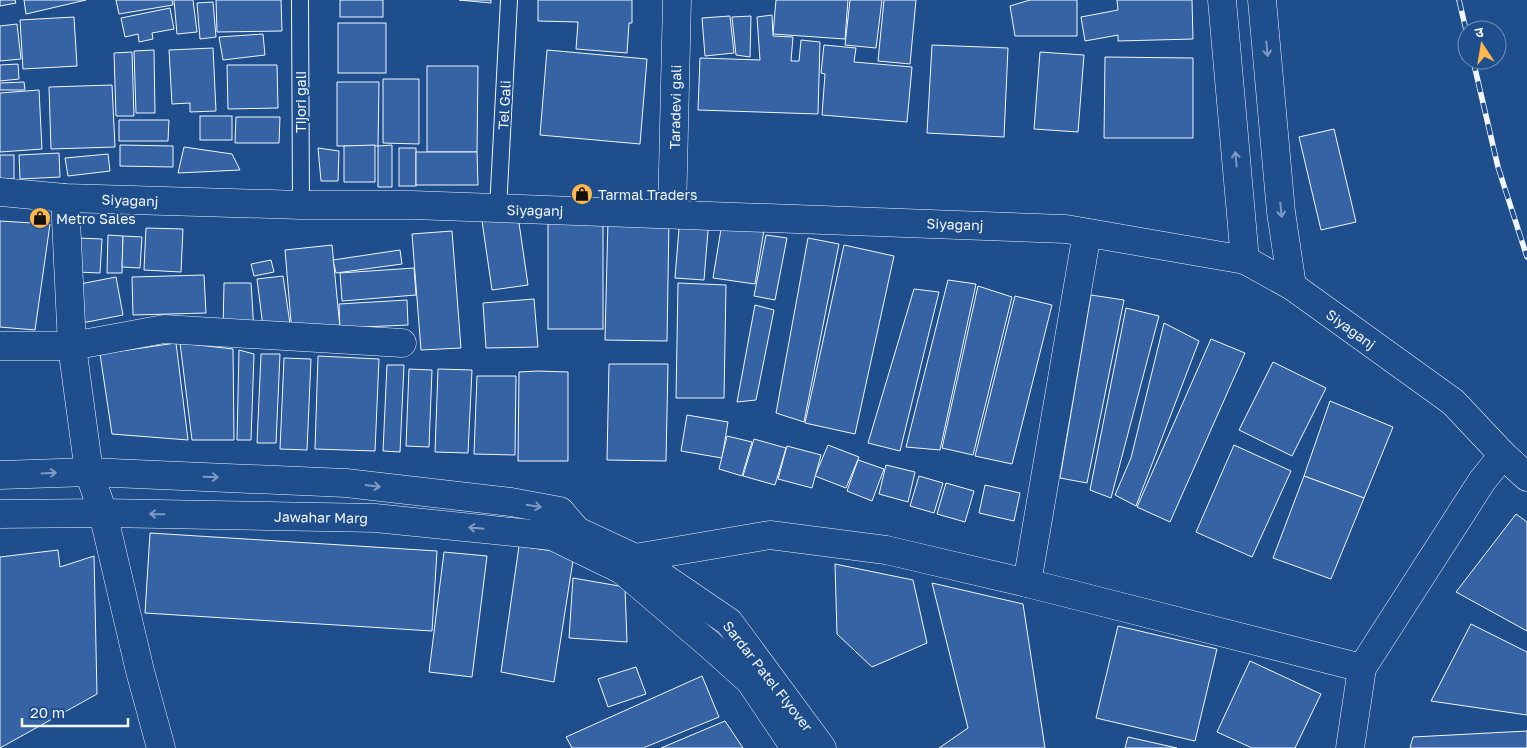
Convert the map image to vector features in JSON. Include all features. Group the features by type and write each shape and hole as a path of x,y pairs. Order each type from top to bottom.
{"street":[{"name":"Taradevi gali","path":"672,213 677,0"},
{"path":"1222,0 1245,260"},
{"path":"1262,0 1281,212 1292,286"},
{"name":"Siyaganj","path":"0,192 65,198 301,205 412,205 672,213 1066,229 1245,260 1292,286 1453,402 1503,455 1527,477"},
{"path":"65,198 72,346 89,472 104,513 140,671 161,748"},
{"path":"1027,583 1087,233"},
{"path":"0,346 72,346 164,329 402,343"},
{"path":"1350,748 1362,668 1482,481 1503,455"},
{"path":"0,475 89,472 346,483 511,502 560,511 565,533 622,570 750,681 795,748"},
{"name":"Jawahar Marg","path":"0,514 104,513 375,518 565,533 635,558"},
{"path":"635,558 770,535 886,550 1027,583 1362,668"},
{"name":"Sardar Patel Flyover","path":"635,558 729,622 822,748"}],"lane":[{"name":"Tijori gali","path":"300,0 301,205"},
{"name":"Tel Gali","path":"498,209 509,0"}],"building":[{"path":"0,0 15,0 16,3 0,6"},
{"path":"24,0 86,0 26,14"},
{"path":"116,0 172,0 173,5 119,14"},
{"path":"174,0 193,0 197,32 177,34"},
{"path":"216,0 281,0 282,31 217,32"},
{"path":"340,0 383,0 383,17 340,17"},
{"path":"459,0 491,0 491,3"},
{"path":"538,0 632,0 632,23 629,23 627,53 576,49 578,22 538,21"},
{"path":"776,0 848,0 845,39 773,34"},
{"path":"850,0 882,0 876,48 845,45"},
{"path":"884,0 916,0 910,64 878,61"},
{"path":"1030,0 1077,0 1077,36 1015,36 1010,6"},
{"path":"1117,0 1192,0 1193,39 1118,41 1118,35 1085,41 1081,17 1118,10"},
{"path":"213,2 216,37 200,39 197,3"},
{"path":"170,8 174,29 152,33 153,39 139,42 138,34 125,37 121,18"},
{"path":"772,15 773,36 793,37 791,61 799,61 801,40 820,42 818,114 698,110 700,58 760,60 757,17"},
{"path":"730,16 734,53 705,56 702,18"},
{"path":"751,16 750,57 736,55 732,17"},
{"path":"74,17 77,66 23,69 20,20"},
{"path":"338,23 386,23 386,73 338,73"},
{"path":"17,24 21,59 0,61 0,26"},
{"path":"263,34 265,55 223,60 219,37"},
{"path":"824,45 856,48 854,62 912,67 907,122 822,115 825,74 821,73"},
{"path":"932,45 1008,48 1004,137 927,133"},
{"path":"213,48 216,111 190,112 190,103 172,104 169,50"},
{"path":"154,50 155,113 136,113 134,51"},
{"path":"547,50 647,59 640,144 540,135"},
{"path":"132,52 134,116 116,116 114,53"},
{"path":"1040,52 1084,55 1078,132 1034,129"},
{"path":"1105,57 1193,58 1193,138 1104,138"},
{"path":"18,64 19,79 0,81 0,65"},
{"path":"227,65 277,65 278,108 228,109"},
{"path":"427,66 478,66 477,152 427,152"},
{"path":"383,79 419,79 419,144 383,143"},
{"path":"24,82 25,90 0,90 0,83"},
{"path":"337,82 379,82 378,146 337,146"},
{"path":"112,85 115,147 51,149 49,87"},
{"path":"39,90 42,149 0,152 0,93"},
{"path":"200,116 232,116 232,140 200,140"},
{"path":"236,117 280,117 279,143 235,143"},
{"path":"119,120 169,120 168,141 119,141"},
{"path":"1334,129 1356,222 1321,230 1299,137"},
{"path":"120,145 173,146 173,167 120,166"},
{"path":"375,145 375,182 344,182 344,146"},
{"path":"392,145 392,187 378,187 378,146"},
{"path":"184,147 232,154 240,170 178,173"},
{"path":"318,148 339,151 338,181 321,181"},
{"path":"399,148 416,148 416,186 399,186"},
{"path":"416,152 477,152 478,185 416,185"},
{"path":"59,153 60,177 20,179 19,155"},
{"path":"108,154 110,171 68,176 65,158"},
{"path":"0,155 14,155 14,179 0,179"},
{"path":"518,216 528,285 492,290 482,221"},
{"path":"680,216 709,219 704,280 675,278"},
{"path":"548,218 603,218 603,329 548,329"},
{"path":"608,219 669,219 667,341 605,340"},
{"path":"0,221 50,224 35,330 0,327"},
{"path":"722,223 764,230 755,284 713,278"},
{"path":"146,228 183,229 181,272 144,270"},
{"path":"452,231 461,348 421,350 412,234"},
{"path":"108,235 123,236 122,273 107,273"},
{"path":"766,235 787,238 775,300 754,296"},
{"path":"123,236 142,237 140,268 122,267"},
{"path":"78,238 102,239 100,273 77,272"},
{"path":"808,238 839,244 804,422 776,413"},
{"path":"332,245 340,328 292,333 285,250"},
{"path":"844,245 894,256 855,434 805,423"},
{"path":"400,250 402,264 336,273 333,260"},
{"path":"271,260 274,272 254,276 251,264"},
{"path":"414,268 416,295 342,301 340,273"},
{"path":"204,275 206,313 133,315 132,277"},
{"path":"283,276 290,324 263,327 257,279"},
{"path":"116,277 123,315 82,323 75,285"},
{"path":"948,280 976,284 940,450 906,447"},
{"path":"224,283 251,283 254,331 223,330"},
{"path":"678,283 726,285 724,398 676,398"},
{"path":"978,286 1012,297 973,455 942,448"},
{"path":"914,289 939,292 900,451 868,443"},
{"path":"1091,295 1124,300 1087,483 1060,478"},
{"path":"1015,296 1052,305 1012,464 975,456"},
{"path":"534,299 538,347 486,348 483,303"},
{"path":"407,300 408,325 340,328 339,304"},
{"path":"755,305 774,310 756,400 737,402"},
{"path":"1126,308 1159,316 1111,498 1090,490"},
{"path":"1164,323 1199,341 1136,506 1115,495 1131,458"},
{"path":"1211,339 1245,353 1170,522 1137,507"},
{"path":"176,343 188,440 112,434 100,354"},
{"path":"180,343 233,349 234,440 192,440"},
{"path":"239,350 254,354 251,440 237,440"},
{"path":"261,354 280,354 276,443 257,443"},
{"path":"318,356 379,359 375,451 315,449"},
{"path":"284,358 311,359 307,450 280,449"},
{"path":"1273,362 1326,388 1292,456 1239,430"},
{"path":"609,364 668,364 666,461 607,460"},
{"path":"387,365 404,365 400,452 383,451"},
{"path":"409,369 432,370 429,447 406,446"},
{"path":"438,369 472,370 468,453 435,452"},
{"path":"519,372 568,372 568,461 518,461"},
{"path":"477,376 516,376 515,455 474,454"},
{"path":"1330,401 1393,427 1364,498 1304,476"},
{"path":"687,415 728,422 722,458 681,451"},
{"path":"727,436 752,442 742,476 719,469"},
{"path":"754,439 786,448 775,485 743,476"},
{"path":"828,445 859,457 846,488 815,476"},
{"path":"1234,445 1291,471 1252,557 1196,532"},
{"path":"787,446 821,455 812,488 778,479"},
{"path":"858,460 884,469 872,501 847,491"},
{"path":"886,465 915,472 908,502 879,494"},
{"path":"919,476 943,483 934,513 910,506"},
{"path":"1304,476 1364,498 1331,579 1273,558"},
{"path":"946,483 974,491 965,522 937,514"},
{"path":"985,485 1020,493 1014,521 979,513"},
{"path":"1516,514 1527,522 1527,631 1456,592"},
{"path":"150,533 437,551 432,631 145,613"},
{"path":"519,546 574,554 554,682 501,672"},
{"path":"58,550 60,567 94,556 97,694 0,748 0,557"},
{"path":"444,552 487,556 472,677 429,672"},
{"path":"835,564 913,580 927,643 872,667 837,634"},
{"path":"573,578 625,587 627,642 569,638"},
{"path":"932,583 1023,604 1045,748 939,748 968,728"},
{"path":"1471,624 1527,652 1527,715 1431,701"},
{"path":"1118,626 1217,649 1195,741 1096,718"},
{"path":"1250,661 1321,694 1295,748 1252,748 1217,732"},
{"path":"636,667 646,694 608,707 598,679"},
{"path":"702,676 719,717 643,748 572,748 566,737"},
{"path":"725,721 743,748 661,748"},
{"path":"1527,731 1527,748 1410,748 1413,737"},
{"path":"1128,737 1177,748 1125,748"}],"railway":[{"path":"1459,0 1464,20"},
{"path":"1475,70 1498,167 1527,257"}],"place":[{"name":"Tarmal Traders","path":"582,194"},
{"name":"Metro Sales","path":"40,218"}]}
